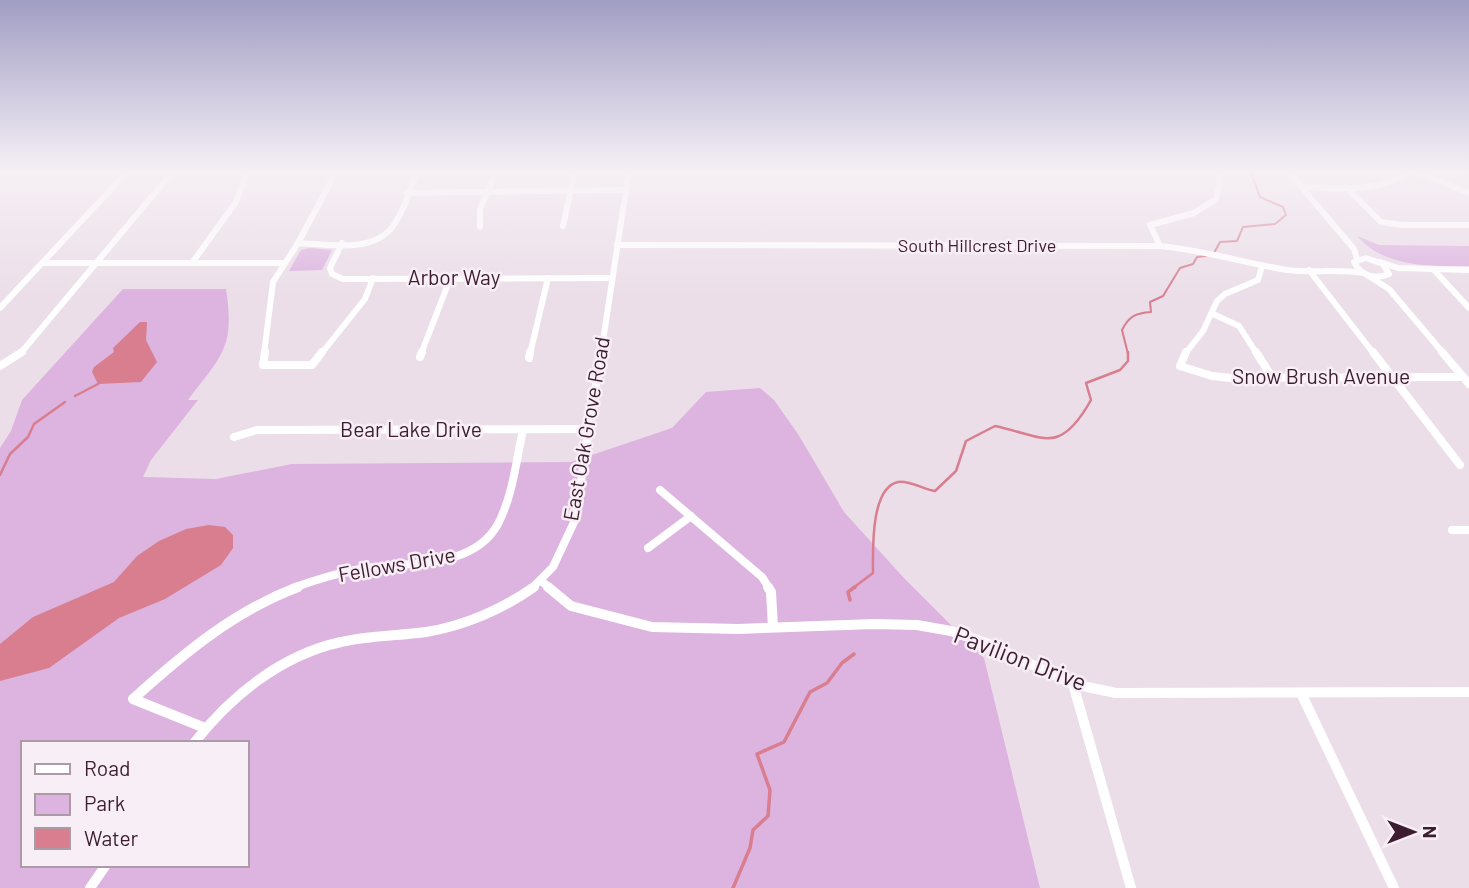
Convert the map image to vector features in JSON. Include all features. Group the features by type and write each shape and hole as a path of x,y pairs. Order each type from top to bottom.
{"street":[{"path":"0,308 90,211"},
{"path":"0,366 24,350 141,211"},
{"path":"192,263 229,211"},
{"path":"315,211 273,282 263,365 312,365 365,299 373,278"},
{"path":"298,243 360,243 383,237 392,228 399,211"},
{"path":"480,211 480,227"},
{"path":"563,226 565,211"},
{"name":"East Oak Grove Road","path":"195,741 205,728 244,692 280,666 325,646 371,635 440,629 490,613 541,581 561,552 575,520 622,211"},
{"path":"1160,246 1150,225 1196,211"},
{"path":"1323,211 1355,251 1355,261 1365,274 1389,289 1466,381"},
{"path":"1370,211 1381,222 1403,225 1469,225"},
{"path":"1347,240 1388,269 1386,276 1389,289"},
{"name":"Arbor Way","path":"342,243 330,268 332,274 344,279 612,278"},
{"name":"South Hillcrest Drive","path":"617,245 1160,246 1209,252 1262,266 1386,276"},
{"path":"1355,261 1378,262 1395,268 1469,270"},
{"name":"South Hillcrest Drive","path":"1335,270 1355,261"},
{"path":"42,263 285,263"},
{"path":"1262,266 1258,280 1225,294 1217,301 1213,314 1239,326 1272,377"},
{"path":"1386,276 1424,269"},
{"path":"1433,269 1469,308"},
{"path":"1309,271 1460,465"},
{"path":"528,358 548,278"},
{"path":"420,357 450,279"},
{"name":"Snow Brush Avenue","path":"1213,314 1180,366 1212,376 1393,377 1466,381"},
{"name":"Bear Lake Drive","path":"234,437 257,430 590,429"},
{"name":"Fellows Drive","path":"205,728 133,699 203,637 238,614 284,593 361,569 445,560 472,551 491,534 503,514 523,430"},
{"path":"660,490 762,577 771,592 773,627"},
{"path":"648,548 691,516"},
{"path":"1452,530 1469,530"},
{"name":"Pavilion Drive","path":"541,581 571,606 652,627 874,624 917,625 951,631 989,644 1073,684 1116,693 1155,695 1469,692"},
{"path":"1073,684 1131,888"},
{"path":"1301,692 1394,888"},
{"path":"90,888 105,867"}],"green space":[{"path":"1357,236 1379,245 1469,246 1469,266 1423,265 1394,260 1368,246"},
{"path":"301,250 332,250 322,270 289,271"},
{"path":"123,289 226,289 229,325 223,350 188,400 198,400 151,460 143,477 216,479 292,464 571,462 672,428 706,392 760,388 774,400 798,434 844,512 903,577 984,658 1040,888 0,888 0,448 11,431 22,400"}],"water":[{"path":"140,322 147,322 146,340 157,362 141,382 98,384 92,372 94,367 114,352 113,348"},
{"path":"209,525 225,527 233,535 233,548 221,565 165,599 119,618 49,668 0,681 0,644 33,617 114,582 137,556 159,541 186,529"}],"waterway":[{"path":"1214,253 1220,242 1237,241 1243,227 1275,224 1286,215 1285,211"},
{"path":"1128,354 1122,330 1127,321 1137,314 1151,312 1150,302 1163,296 1180,268 1193,264 1197,257 1206,256"},
{"path":"853,588 873,573 875,522 882,496 889,487 902,482 935,491 956,471 966,441 995,426 1038,437 1059,436 1080,418 1091,400 1086,383 1120,370 1128,361 1128,354"},
{"path":"75,396 98,384"},
{"path":"0,475 10,454 28,437 34,424 65,402"},
{"path":"850,600 848,592 855,587"},
{"path":"733,888 750,848 753,830 768,816 770,790 757,754 784,742 810,692 827,683 842,663 854,654"}]}
